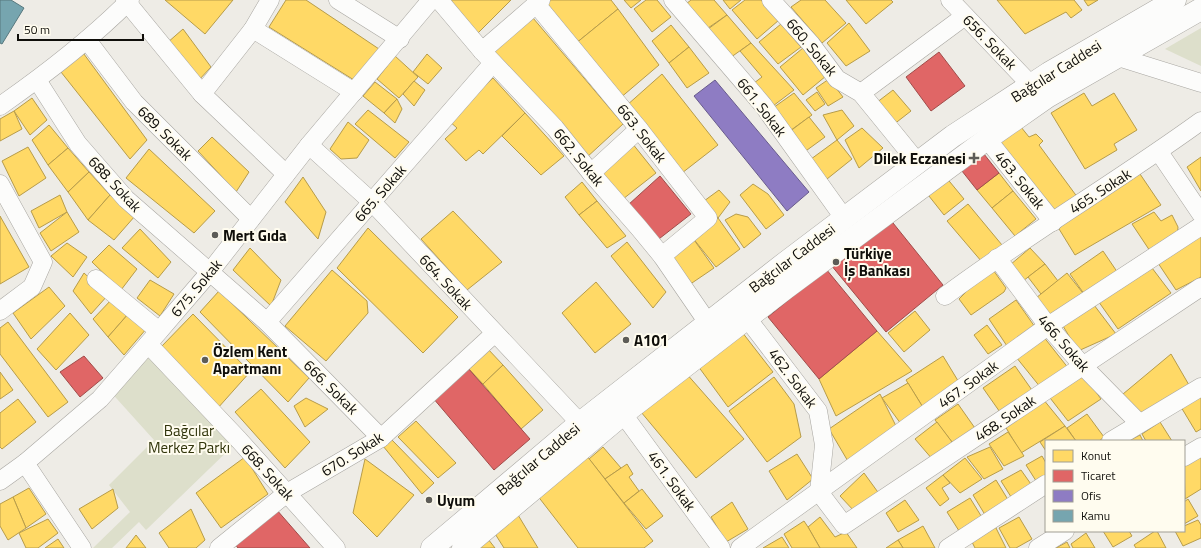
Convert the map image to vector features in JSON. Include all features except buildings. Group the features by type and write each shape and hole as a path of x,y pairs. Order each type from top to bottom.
{"main road":[{"name":"Bağcılar Caddesi","path":"432,548 580,423 844,218 953,136 1031,85 1175,0"},
{"name":"Bağcılar Caddesi","path":"463,548 623,414 747,318 987,139 1047,97 1201,9"}],"street":[{"path":"202,94 253,30 270,0"},
{"path":"338,0 400,39"},
{"name":"675. Sokak","path":"2,476 24,463 100,399 209,273 309,145 400,39 431,0"},
{"name":"662. Sokak","path":"439,0 487,57 555,128 591,173 662,256 708,323"},
{"name":"661. Sokak","path":"672,0 763,106 844,218"},
{"name":"660. Sokak","path":"771,0 811,44 836,78 862,93 918,163"},
{"name":"656. Sokak","path":"950,0 1031,85"},
{"path":"0,106 37,80 87,40 127,1 202,94 286,174"},
{"name":"665. Sokak","path":"267,322 372,202 487,57 539,2"},
{"name":"663. Sokak","path":"539,2 708,218 662,256"},
{"path":"862,93 965,16"},
{"path":"253,30 354,92"},
{"name":"689. Sokak","path":"87,40 134,102 251,219"},
{"path":"1118,56 1201,83"},
{"name":"688. Sokak","path":"37,80 78,144 126,199 209,273"},
{"name":"465. Sokak","path":"945,296 997,258 1159,152 1201,121"},
{"path":"591,173 639,129"},
{"name":"463. Sokak","path":"987,139 1053,222"},
{"name":"664. Sokak","path":"309,145 372,202 580,423"},
{"path":"1159,152 1201,214"},
{"path":"0,184 43,262 32,287 0,311"},
{"name":"467. Sokak","path":"740,548 1048,326 1201,226"},
{"name":"466. Sokak","path":"997,258 1048,326 1083,366 1139,423"},
{"name":"666. Sokak","path":"209,273 267,322 381,438"},
{"name":"668. Sokak","path":"96,279 154,338 336,548"},
{"name":"468. Sokak","path":"819,492 844,525 1201,287"},
{"name":"462. Sokak","path":"747,318 818,410 824,445 819,492"},
{"name":"670. Sokak","path":"219,548 287,493 381,438 495,334"},
{"path":"1113,440 1201,386"},
{"name":"461. Sokak","path":"623,414 721,548"},
{"path":"1185,456 1201,447"},
{"path":"24,463 82,548"},
{"path":"948,548 1045,485"},
{"path":"1038,548 1063,532"}],"green space":[{"path":"1201,28 1201,66 1165,49"},
{"name":"Bağcılar Merkez Parkı","path":"148,344 239,440 146,530 139,522 112,548 93,548 130,512 109,485 154,440 108,389"}],"place":[{"name":"Dilek Eczanesi","path":"974,158"},
{"name":"Mert Gıda","path":"215,235"},
{"name":"Türkiye İş Bankası","path":"836,262"},
{"name":"A101","path":"626,340"},
{"name":"Özlem Kent Apartmanı","path":"205,360"},
{"name":"Uyum","path":"429,500"}]}
